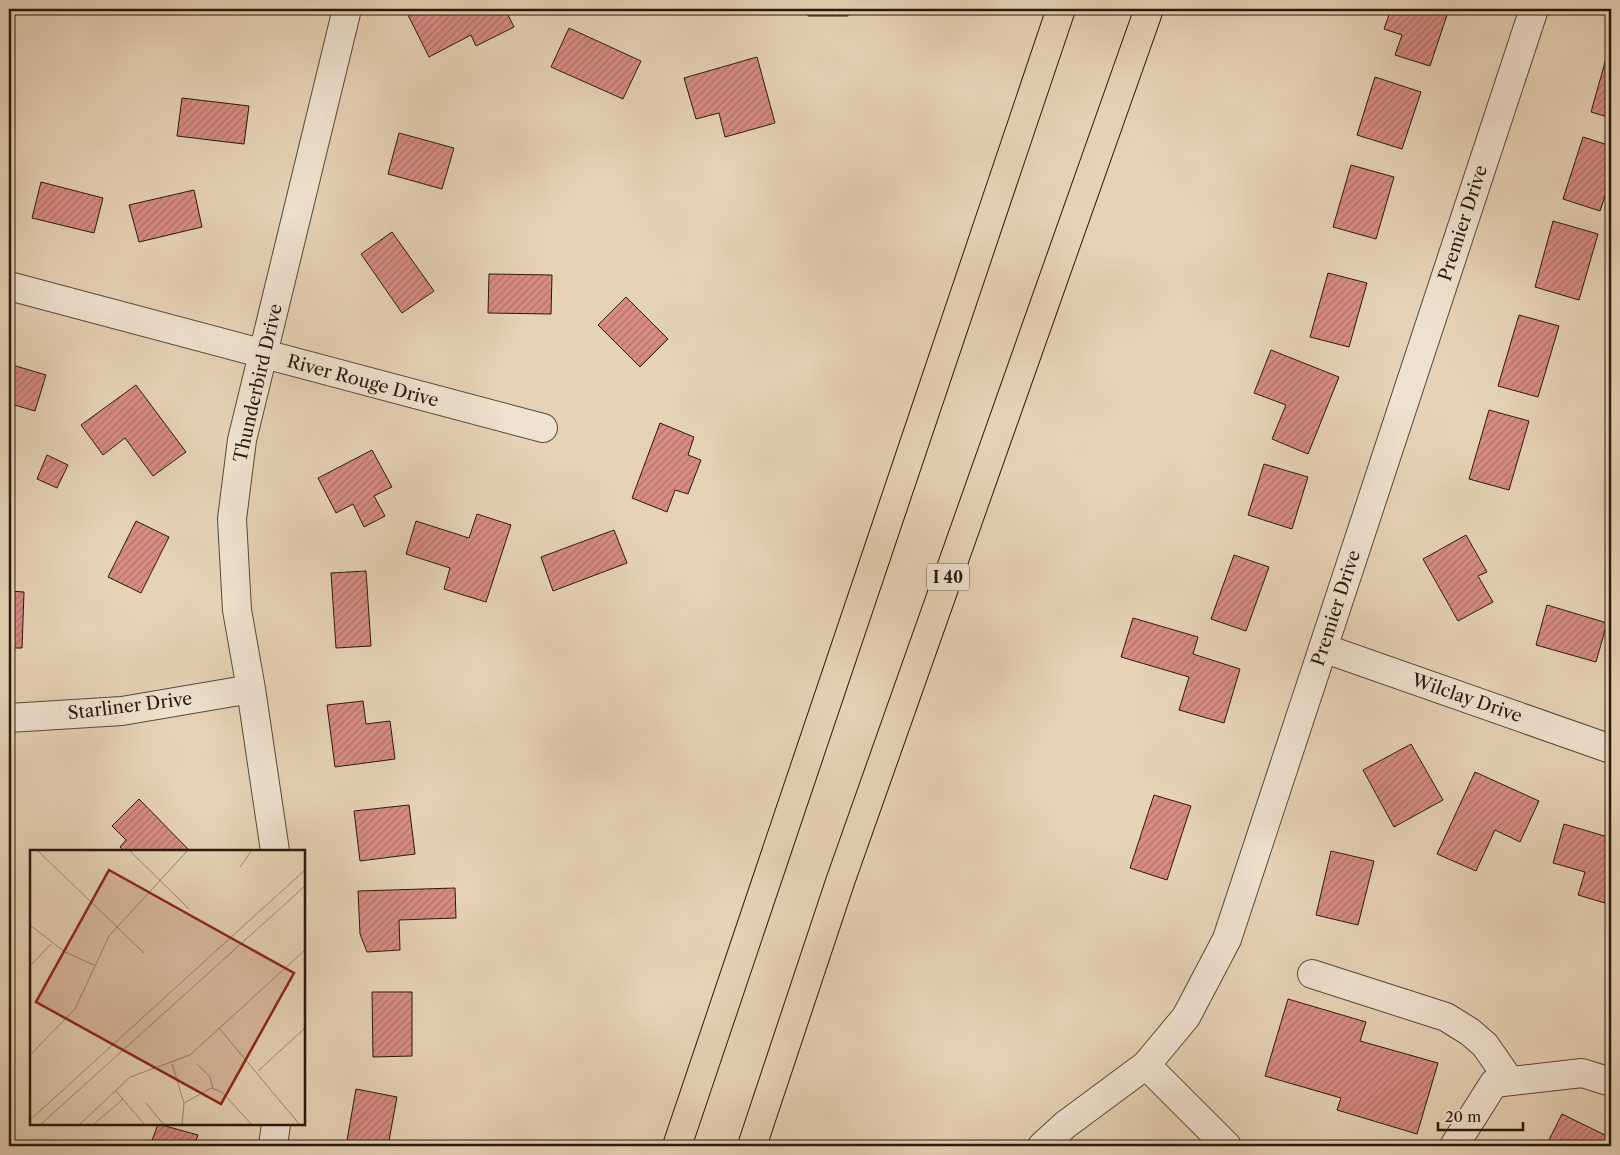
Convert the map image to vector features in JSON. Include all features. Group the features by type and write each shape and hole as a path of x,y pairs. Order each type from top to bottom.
{"highway":[{"path":"677,1146 1061,9"},
{"name":"I 40","path":"752,1146 840,882 1149,9"}],"street":[{"name":"Thunderbird Drive","path":"274,850 251,688 237,610 232,519 242,440 347,9"},
{"name":"Premier Drive","path":"1042,1146 1065,1125 1146,1065 1186,1017 1227,939 1534,9"},
{"name":"River Rouge Drive","path":"9,286 543,428"},
{"name":"Wilclay Drive","path":"1323,648 1611,749"},
{"name":"Starliner Drive","path":"9,718 122,711 251,688"},
{"path":"1312,974 1446,1017 1470,1032 1485,1045 1510,1081"},
{"path":"1146,1065 1227,1146"},
{"path":"1454,1146 1494,1083 1582,1073 1611,1082"},
{"path":"273,1146 276,1125"}],"building":[{"path":"420,9 505,9 514,27 476,46 471,35 429,57 408,15"},
{"path":"808,9 848,9 848,16 808,16"},
{"path":"1391,9 1449,9 1430,66 1395,55 1402,35 1384,29"},
{"path":"569,28 641,61 623,99 551,67"},
{"path":"1609,48 1611,48 1611,118 1591,112"},
{"path":"757,57 775,123 725,137 719,113 696,119 684,78"},
{"path":"1375,77 1421,92 1402,149 1357,135"},
{"path":"182,98 249,106 244,144 177,136"},
{"path":"399,133 454,148 442,189 388,174"},
{"path":"1583,137 1611,146 1611,188 1608,187 1600,211 1563,199"},
{"path":"1351,165 1394,177 1376,239 1333,227"},
{"path":"41,182 103,198 94,233 32,218"},
{"path":"194,190 202,227 139,242 129,205"},
{"path":"1553,221 1598,234 1579,300 1535,287"},
{"path":"392,232 434,291 402,313 361,254"},
{"path":"1328,273 1367,283 1349,347 1310,337"},
{"path":"489,274 552,275 551,314 488,313"},
{"path":"626,297 668,339 640,367 598,325"},
{"path":"1519,315 1559,326 1538,397 1498,386"},
{"path":"1271,350 1339,377 1308,454 1272,439 1286,405 1254,393"},
{"path":"9,364 46,375 35,411 11,404 9,413"},
{"path":"136,385 186,452 153,476 125,438 103,455 81,425"},
{"path":"1489,410 1529,421 1509,490 1469,479"},
{"path":"660,423 694,437 688,455 701,460 688,494 675,490 667,512 632,498"},
{"path":"372,450 392,487 374,496 385,516 364,527 353,504 336,513 318,478"},
{"path":"47,455 68,465 57,488 37,479"},
{"path":"1264,464 1308,477 1292,529 1248,515"},
{"path":"477,514 511,525 486,602 444,589 450,568 406,554 416,521 469,538"},
{"path":"136,521 169,537 141,593 108,577"},
{"path":"614,530 627,563 553,591 541,557"},
{"path":"1466,535 1487,572 1478,576 1493,602 1458,621 1423,559"},
{"path":"1234,555 1269,567 1246,631 1211,619"},
{"path":"366,571 371,646 336,648 331,573"},
{"path":"9,591 24,592 22,648 9,648"},
{"path":"1547,605 1607,623 1596,662 1536,645"},
{"path":"1133,618 1198,637 1193,654 1240,669 1224,723 1179,710 1189,677 1121,657"},
{"path":"363,701 366,724 390,721 395,759 335,767 327,705"},
{"path":"1411,744 1443,800 1394,827 1363,770"},
{"path":"1475,772 1539,801 1520,842 1495,830 1476,871 1437,854"},
{"path":"1154,795 1191,806 1167,880 1130,868"},
{"path":"139,799 189,850 123,850 120,847 126,840 112,826"},
{"path":"409,805 415,854 360,861 354,811"},
{"path":"1564,824 1611,838 1611,882 1605,903 1578,895 1585,872 1553,863"},
{"path":"1331,851 1374,861 1358,925 1316,915"},
{"path":"455,888 456,918 399,920 400,950 367,952 360,934 358,891"},
{"path":"372,992 412,992 412,1056 373,1057"},
{"path":"1288,999 1366,1022 1360,1041 1438,1063 1417,1134 1337,1110 1341,1098 1265,1076"},
{"path":"356,1089 397,1097 388,1146 346,1146"},
{"path":"1562,1114 1611,1138 1611,1146 1546,1146"},
{"path":"158,1125 198,1135 194,1146 150,1146"}]}
